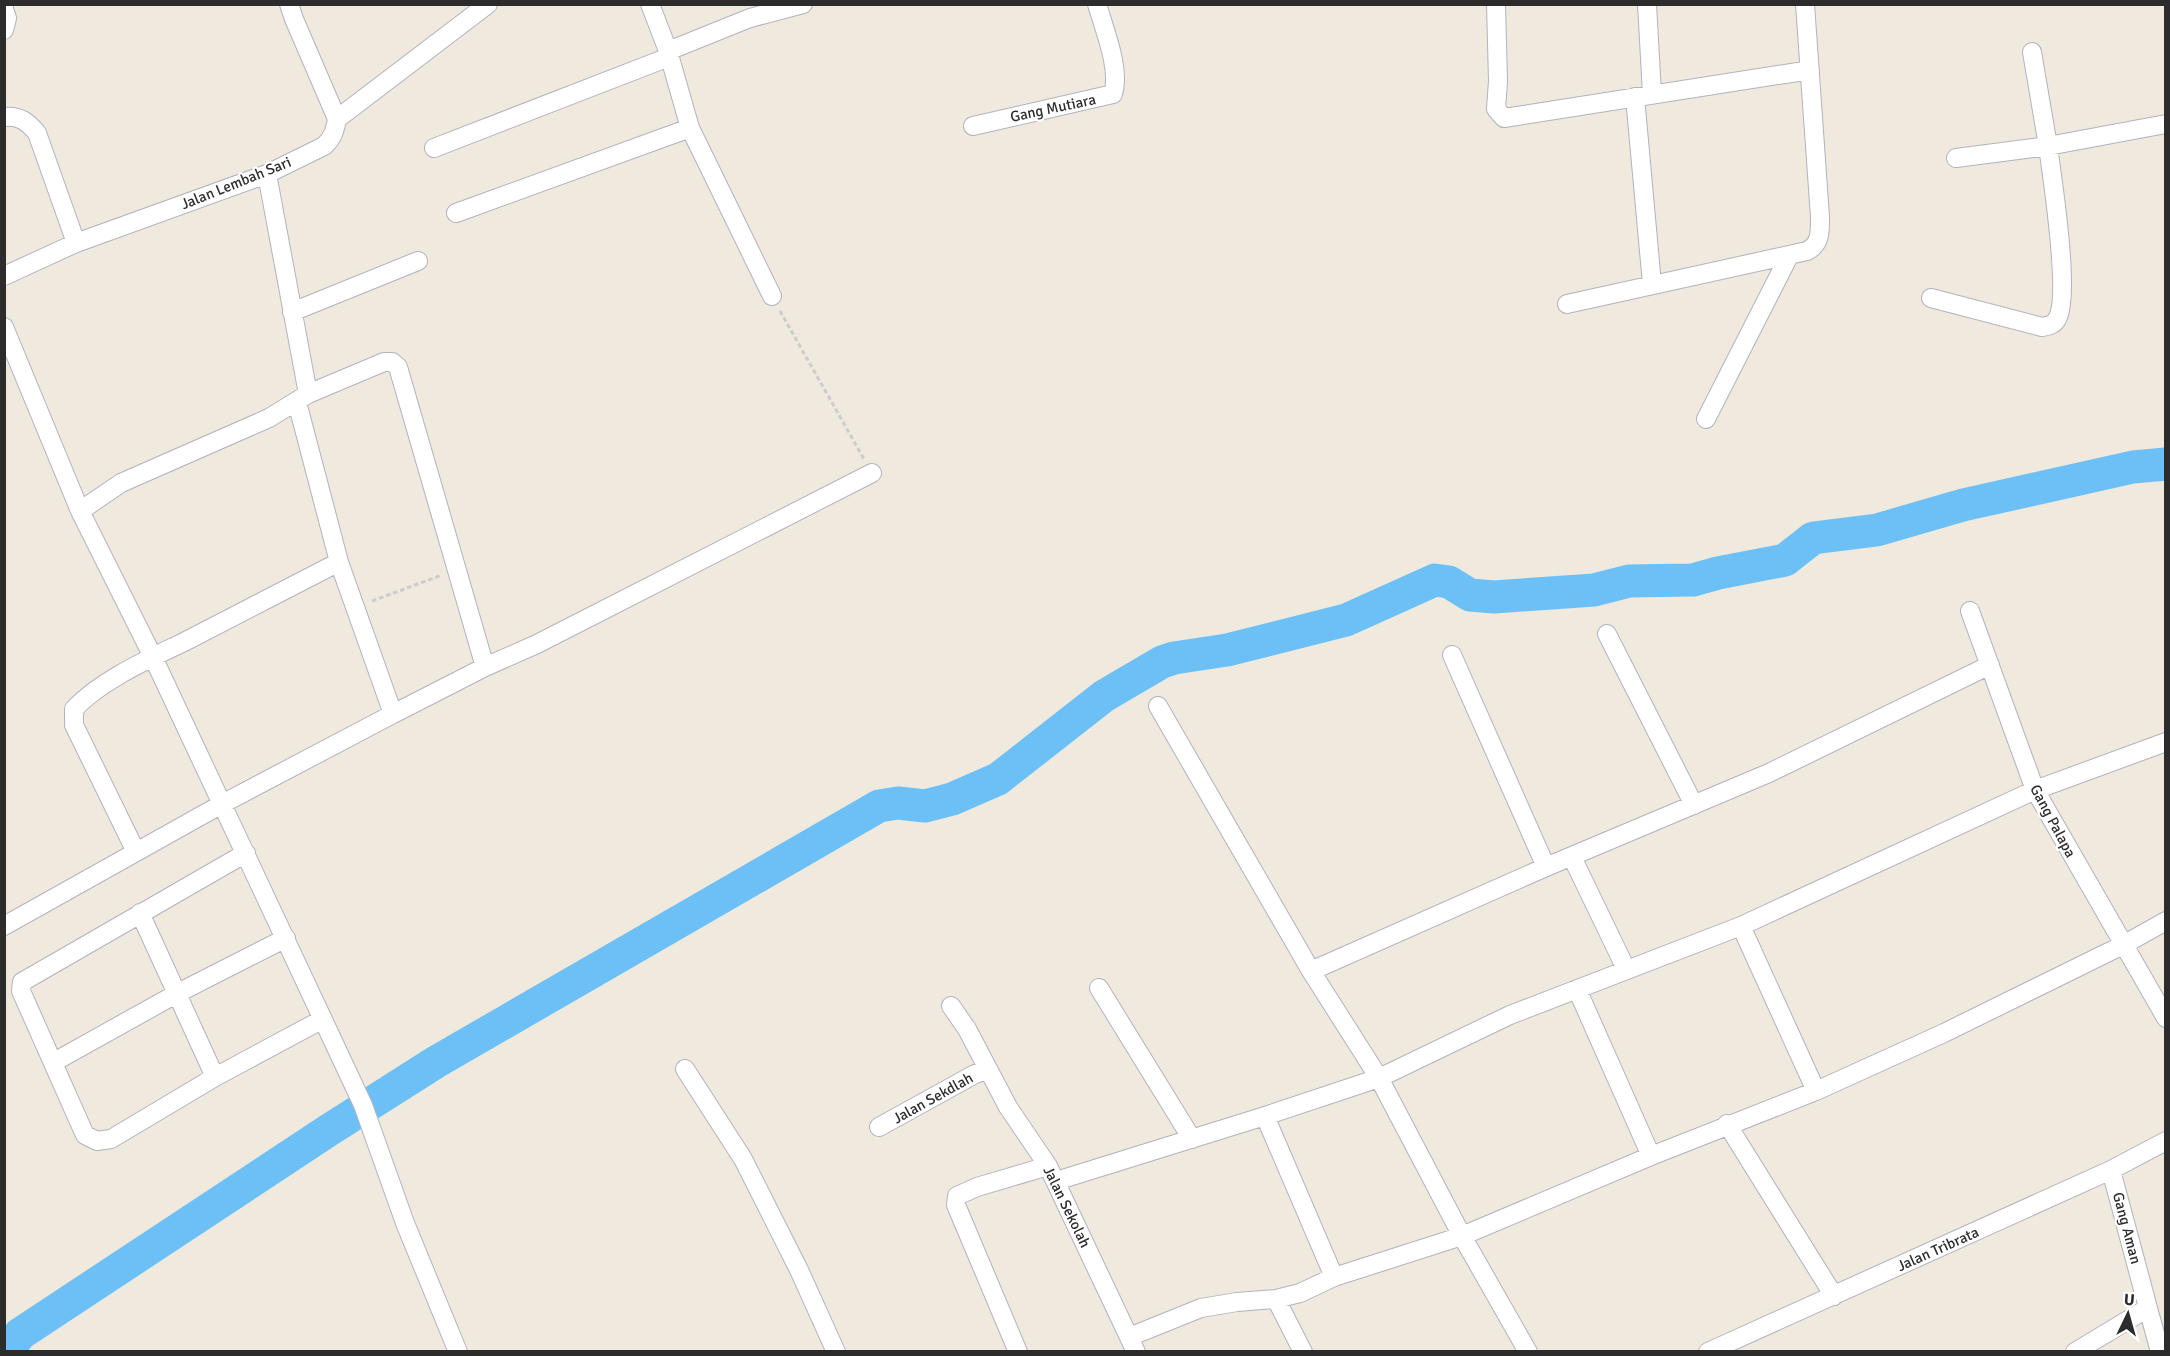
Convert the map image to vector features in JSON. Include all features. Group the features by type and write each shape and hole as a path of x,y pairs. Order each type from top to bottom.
{"street":[{"path":"289,4 337,119 488,4"},
{"path":"650,4 690,128 772,296"},
{"path":"434,148 668,54 750,18 803,4"},
{"name":"Gang Mutiara","path":"973,126 1111,96 1115,81 1113,62 1097,4"},
{"path":"1496,4 1498,81 1496,108 1501,116 1508,118 1810,70"},
{"path":"1647,4 1643,95 1652,284"},
{"path":"1567,304 1789,256 1812,249 1818,242 1820,236 1805,4"},
{"path":"4,9 7,18 4,30"},
{"path":"1931,298 2042,327 2050,326 2057,321 2062,293 2061,260 2048,146 2032,52"},
{"path":"4,117 29,122 37,133 76,243"},
{"name":"Jalan Lembah Sari","path":"4,276 76,243 267,174 324,146 334,133 337,119"},
{"path":"1956,158 2048,146 2166,124"},
{"path":"456,213 690,128"},
{"path":"267,174 292,312 302,398 339,562 393,714"},
{"path":"1706,419 1789,256"},
{"path":"292,312 418,261"},
{"path":"4,327 80,511 153,657 354,1087 405,1223 458,1352"},
{"path":"80,511 121,483 270,418 302,398 384,362 392,362 398,367 485,667"},
{"path":"4,926 222,804 393,714 485,667 548,639 872,473"},
{"path":"136,852 74,725 74,709 81,701 153,657 339,562"},
{"name":"Gang Palapa","path":"1970,611 2035,790 2166,1018"},
{"path":"1607,634 1694,805"},
{"path":"1452,656 1546,867"},
{"path":"1311,971 1546,867 1769,773 1990,665"},
{"path":"1158,706 1311,971 1379,1078 1462,1236 1528,1352"},
{"path":"1018,1352 957,1205 957,1196 977,1187 1052,1174 1192,1139 1379,1078 1510,1015 1741,926 2035,790 2166,742"},
{"path":"246,853 22,982 21,991 85,1135 97,1141 111,1139 215,1077 323,1019"},
{"path":"1572,857 1626,969"},
{"path":"140,913 215,1077"},
{"path":"1132,1344 1201,1308 1276,1299 1300,1293 1334,1277 1462,1236 1651,1155 1816,1091 1944,1032 2166,921"},
{"path":"1741,926 1816,1091"},
{"path":"54,1062 176,994 286,938"},
{"path":"1099,988 1192,1139"},
{"path":"1577,989 1651,1155"},
{"name":"Jalan Sekolah","path":"951,1006 967,1029 1008,1107 1052,1174 1132,1344"},
{"path":"685,1069 743,1159 799,1270 836,1352"},
{"name":"Jalan Sekdlah","path":"879,1127 975,1074 987,1070"},
{"path":"1265,1116 1334,1277"},
{"path":"1727,1125 1834,1296"},
{"name":"Jalan Tribrata","path":"1708,1352 2111,1170 2166,1141"},
{"name":"Gang Aman","path":"2111,1170 2160,1352"},
{"path":"1276,1299 1303,1352"},
{"path":"2075,1352 2148,1308"}],"path":[{"path":"772,296 872,473"},
{"path":"356,607 458,569"}],"waterway":[{"path":"7,1352 20,1334 436,1062 879,806 898,803 925,806 952,799 998,779 1104,696 1162,662 1227,650 1346,620 1435,580 1449,582 1470,595 1494,597 1594,590 1629,581 1693,580 1785,560 1813,538 1877,530 1963,505 2133,467 2166,464"}]}
